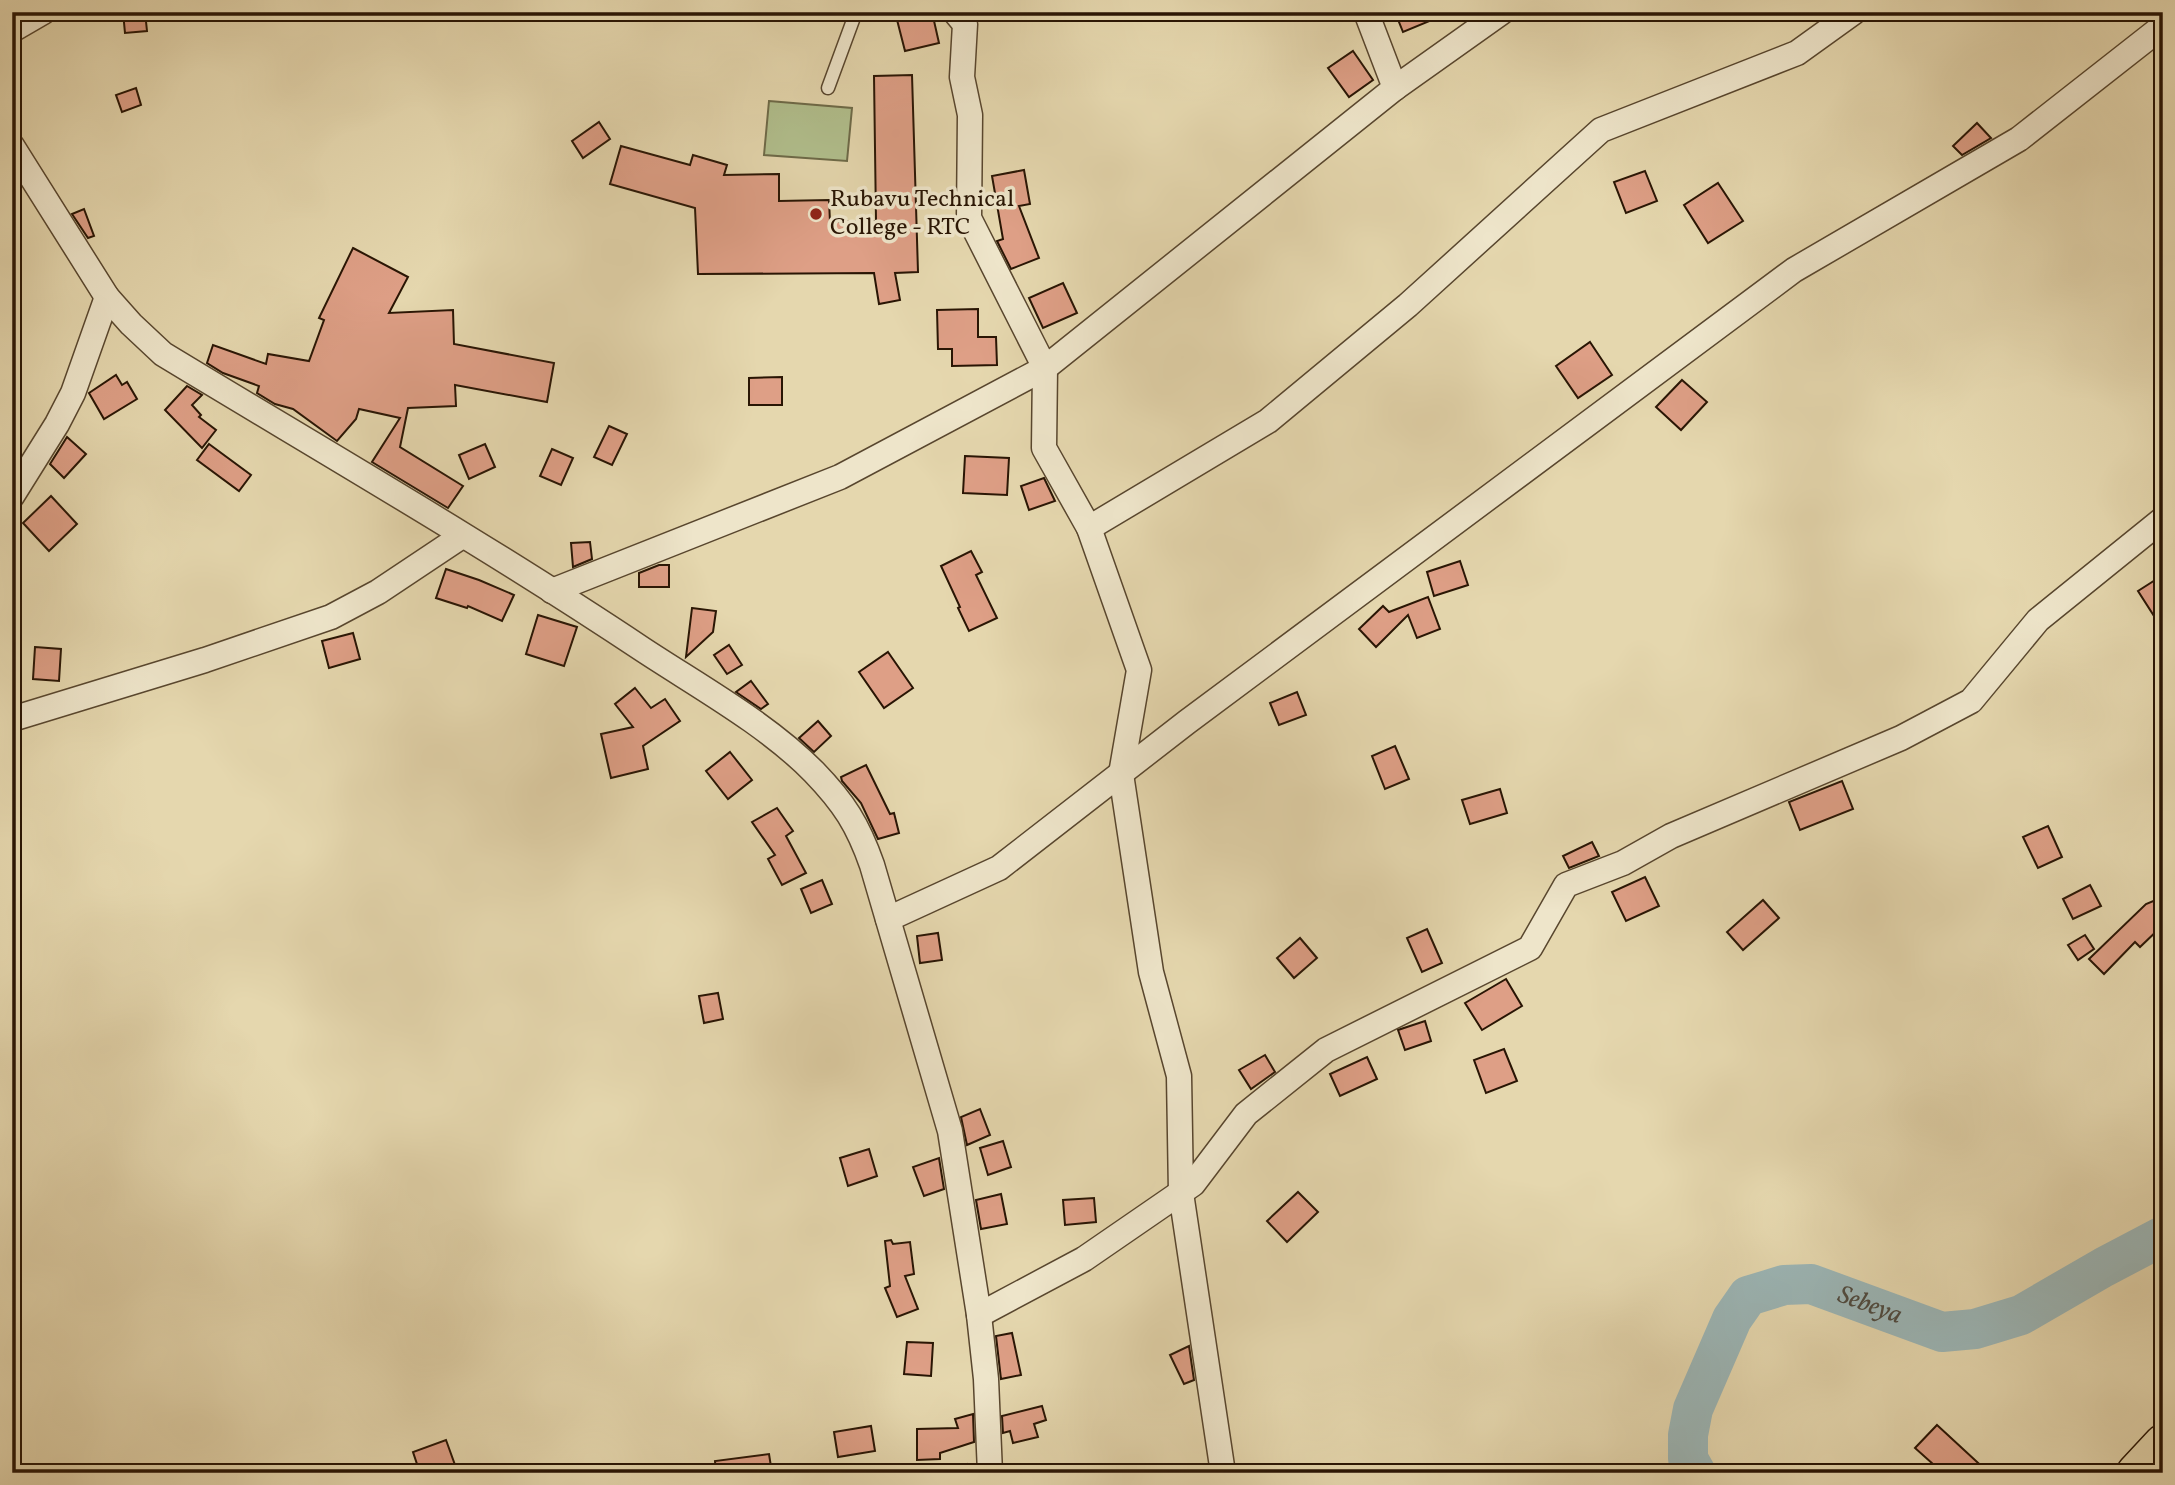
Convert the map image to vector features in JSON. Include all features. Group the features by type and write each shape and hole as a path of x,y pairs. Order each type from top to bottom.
{"highway":[{"path":"2136,1473 2163,1444"}],"street":[{"path":"12,30 43,12"},
{"path":"956,12 965,24 962,77 970,115 969,218 1045,368 1044,449 1089,528 1139,670 1121,774 1151,972 1179,1076 1181,1193 1223,1473"},
{"path":"1366,12 1395,88"},
{"path":"552,591 840,477 1045,368 1395,88 1502,12"},
{"path":"1089,528 1268,421 1408,305 1601,130 1797,53 1854,12"},
{"path":"888,919 999,869 1187,722 1794,270 2019,139 2163,26"},
{"path":"12,146 107,297 163,354 552,591 781,741 814,772 843,805 861,832 950,1131 979,1315 986,1379 990,1467"},
{"path":"12,496 73,393 107,297"},
{"path":"979,1315 1084,1259 1193,1184 1246,1114 1326,1050 1530,948 1566,886 1623,863 1671,836 1709,819 1901,738 1971,701 2038,620 2163,519"},
{"path":"12,719 205,660 331,617 378,592 462,536"}],"lane":[{"path":"828,88 856,12"}],"path":[{"path":"926,1473 990,1467"}],"green space":[{"path":"769,101 852,108 847,161 764,155"}],"building":[{"path":"123,12 145,12 147,31 125,33"},
{"path":"895,12 932,12 939,43 905,51"},
{"path":"1395,12 1448,12 1449,13 1403,32"},
{"path":"1353,51 1373,80 1349,97 1328,68"},
{"path":"912,75 918,272 895,273 900,300 879,304 874,273 698,274 695,208 610,184 621,146 690,165 693,155 727,165 724,175 779,174 779,201 829,200 830,222 876,221 874,76"},
{"path":"136,88 141,105 122,112 116,95"},
{"path":"599,122 610,139 583,158 572,141"},
{"path":"1977,123 1991,138 1962,155 1953,146"},
{"path":"1024,170 1030,204 1019,206 1039,258 1011,269 997,241 1003,239 992,176"},
{"path":"1645,171 1657,201 1626,213 1614,182"},
{"path":"1718,183 1743,221 1708,243 1684,205"},
{"path":"84,209 94,236 88,238 72,214"},
{"path":"353,248 408,277 389,313 453,310 454,344 554,363 547,402 455,385 456,406 408,408 400,447 463,486 448,508 372,462 400,418 359,409 356,419 337,441 293,409 275,404 257,393 259,386 223,373 207,363 213,345 266,364 268,354 309,361 324,320 319,318"},
{"path":"1063,283 1077,313 1043,328 1029,298"},
{"path":"978,309 978,337 996,337 997,365 952,366 952,349 938,349 937,310"},
{"path":"1590,342 1612,375 1578,398 1556,366"},
{"path":"116,375 122,385 127,382 137,399 104,419 89,393"},
{"path":"782,377 782,405 749,405 749,378"},
{"path":"1682,380 1707,402 1681,430 1656,407"},
{"path":"187,386 202,395 192,405 201,415 199,417 216,430 202,448 165,410"},
{"path":"609,426 627,434 612,465 594,457"},
{"path":"67,437 86,454 64,478 50,464"},
{"path":"209,444 251,475 239,491 197,460"},
{"path":"485,444 495,467 469,479 459,455"},
{"path":"552,449 573,458 561,485 540,476"},
{"path":"965,456 1009,458 1007,495 963,493"},
{"path":"1044,478 1055,501 1029,510 1021,486"},
{"path":"51,496 77,524 49,551 23,523"},
{"path":"590,542 592,559 573,567 571,543"},
{"path":"971,551 982,572 976,575 997,618 969,631 941,566"},
{"path":"1460,561 1468,585 1434,596 1427,572"},
{"path":"659,565 669,565 669,587 639,587 639,573"},
{"path":"446,569 514,595 502,621 468,606 467,608 436,598"},
{"path":"2163,575 2163,630 2138,591"},
{"path":"1428,597 1440,629 1417,638 1408,615 1376,647 1359,629 1383,606 1389,612"},
{"path":"692,608 716,611 713,632 686,657"},
{"path":"538,615 577,627 564,666 526,654"},
{"path":"353,633 360,659 329,668 322,641"},
{"path":"729,645 742,665 727,674 714,655"},
{"path":"35,647 61,649 59,681 33,679"},
{"path":"888,652 913,688 884,708 859,672"},
{"path":"751,681 768,704 761,709 736,692"},
{"path":"635,688 651,708 665,699 680,721 643,746 648,769 611,778 601,734 633,727 615,704"},
{"path":"1297,692 1306,715 1279,725 1270,703"},
{"path":"818,721 831,736 814,752 799,738"},
{"path":"1395,746 1409,779 1385,789 1372,756"},
{"path":"730,752 752,780 728,799 706,771"},
{"path":"866,765 890,814 894,813 899,833 878,839 861,803 842,781 841,777"},
{"path":"1842,781 1853,809 1800,830 1789,802"},
{"path":"1500,789 1507,813 1470,824 1462,800"},
{"path":"777,808 793,831 786,836 806,873 782,885 768,859 775,855 752,822"},
{"path":"2048,826 2062,857 2038,868 2023,837"},
{"path":"1592,842 1599,856 1569,868 1563,856"},
{"path":"1645,877 1659,906 1626,921 1612,892"},
{"path":"822,880 832,904 811,913 801,889"},
{"path":"2090,885 2101,906 2073,919 2063,899"},
{"path":"2163,897 2163,925 2140,947 2135,942 2104,974 2089,959 2146,904"},
{"path":"1763,900 1779,918 1743,950 1727,932"},
{"path":"1427,929 1442,963 1422,972 1407,938"},
{"path":"938,933 942,960 920,963 917,936"},
{"path":"2085,935 2094,949 2078,960 2068,945"},
{"path":"1300,938 1317,958 1294,978 1277,958"},
{"path":"1506,979 1522,1006 1482,1030 1465,1003"},
{"path":"718,993 723,1019 704,1023 699,996"},
{"path":"1425,1021 1431,1041 1405,1050 1398,1030"},
{"path":"1504,1049 1517,1081 1486,1093 1474,1060"},
{"path":"1265,1055 1275,1072 1251,1089 1239,1070"},
{"path":"1367,1057 1377,1079 1340,1096 1330,1074"},
{"path":"980,1109 990,1135 967,1145 961,1117"},
{"path":"1003,1141 1011,1167 988,1175 980,1148"},
{"path":"869,1149 877,1176 848,1186 840,1158"},
{"path":"939,1158 944,1189 924,1196 913,1167"},
{"path":"1298,1192 1318,1212 1287,1242 1267,1221"},
{"path":"1001,1194 1007,1224 981,1229 976,1200"},
{"path":"1094,1198 1096,1222 1065,1225 1063,1200"},
{"path":"891,1240 893,1244 910,1242 914,1274 905,1276 918,1309 897,1317 885,1288 890,1286 885,1241"},
{"path":"1012,1333 1021,1375 1001,1379 996,1336"},
{"path":"907,1342 933,1343 931,1376 904,1374"},
{"path":"1189,1346 1194,1380 1184,1384 1170,1355"},
{"path":"1042,1406 1046,1420 1034,1424 1038,1437 1013,1443 1010,1431 1003,1433 1002,1416"},
{"path":"973,1414 974,1442 940,1453 940,1459 917,1460 917,1429 958,1428 955,1419"},
{"path":"1937,1425 1989,1473 1943,1473 1915,1448"},
{"path":"871,1426 875,1451 838,1457 834,1432"},
{"path":"446,1440 455,1465 433,1473 420,1473 413,1452"},
{"path":"769,1454 772,1473 716,1473 715,1461"}],"waterway":[{"name":"Sebeya","path":"1696,1473 1688,1459 1688,1435 1693,1409 1732,1319 1748,1296 1784,1285 1811,1284 1942,1332 1975,1329 2021,1315 2163,1236"}],"place":[{"name":"Rubavu Technical College - RTC","path":"816,214"}]}
